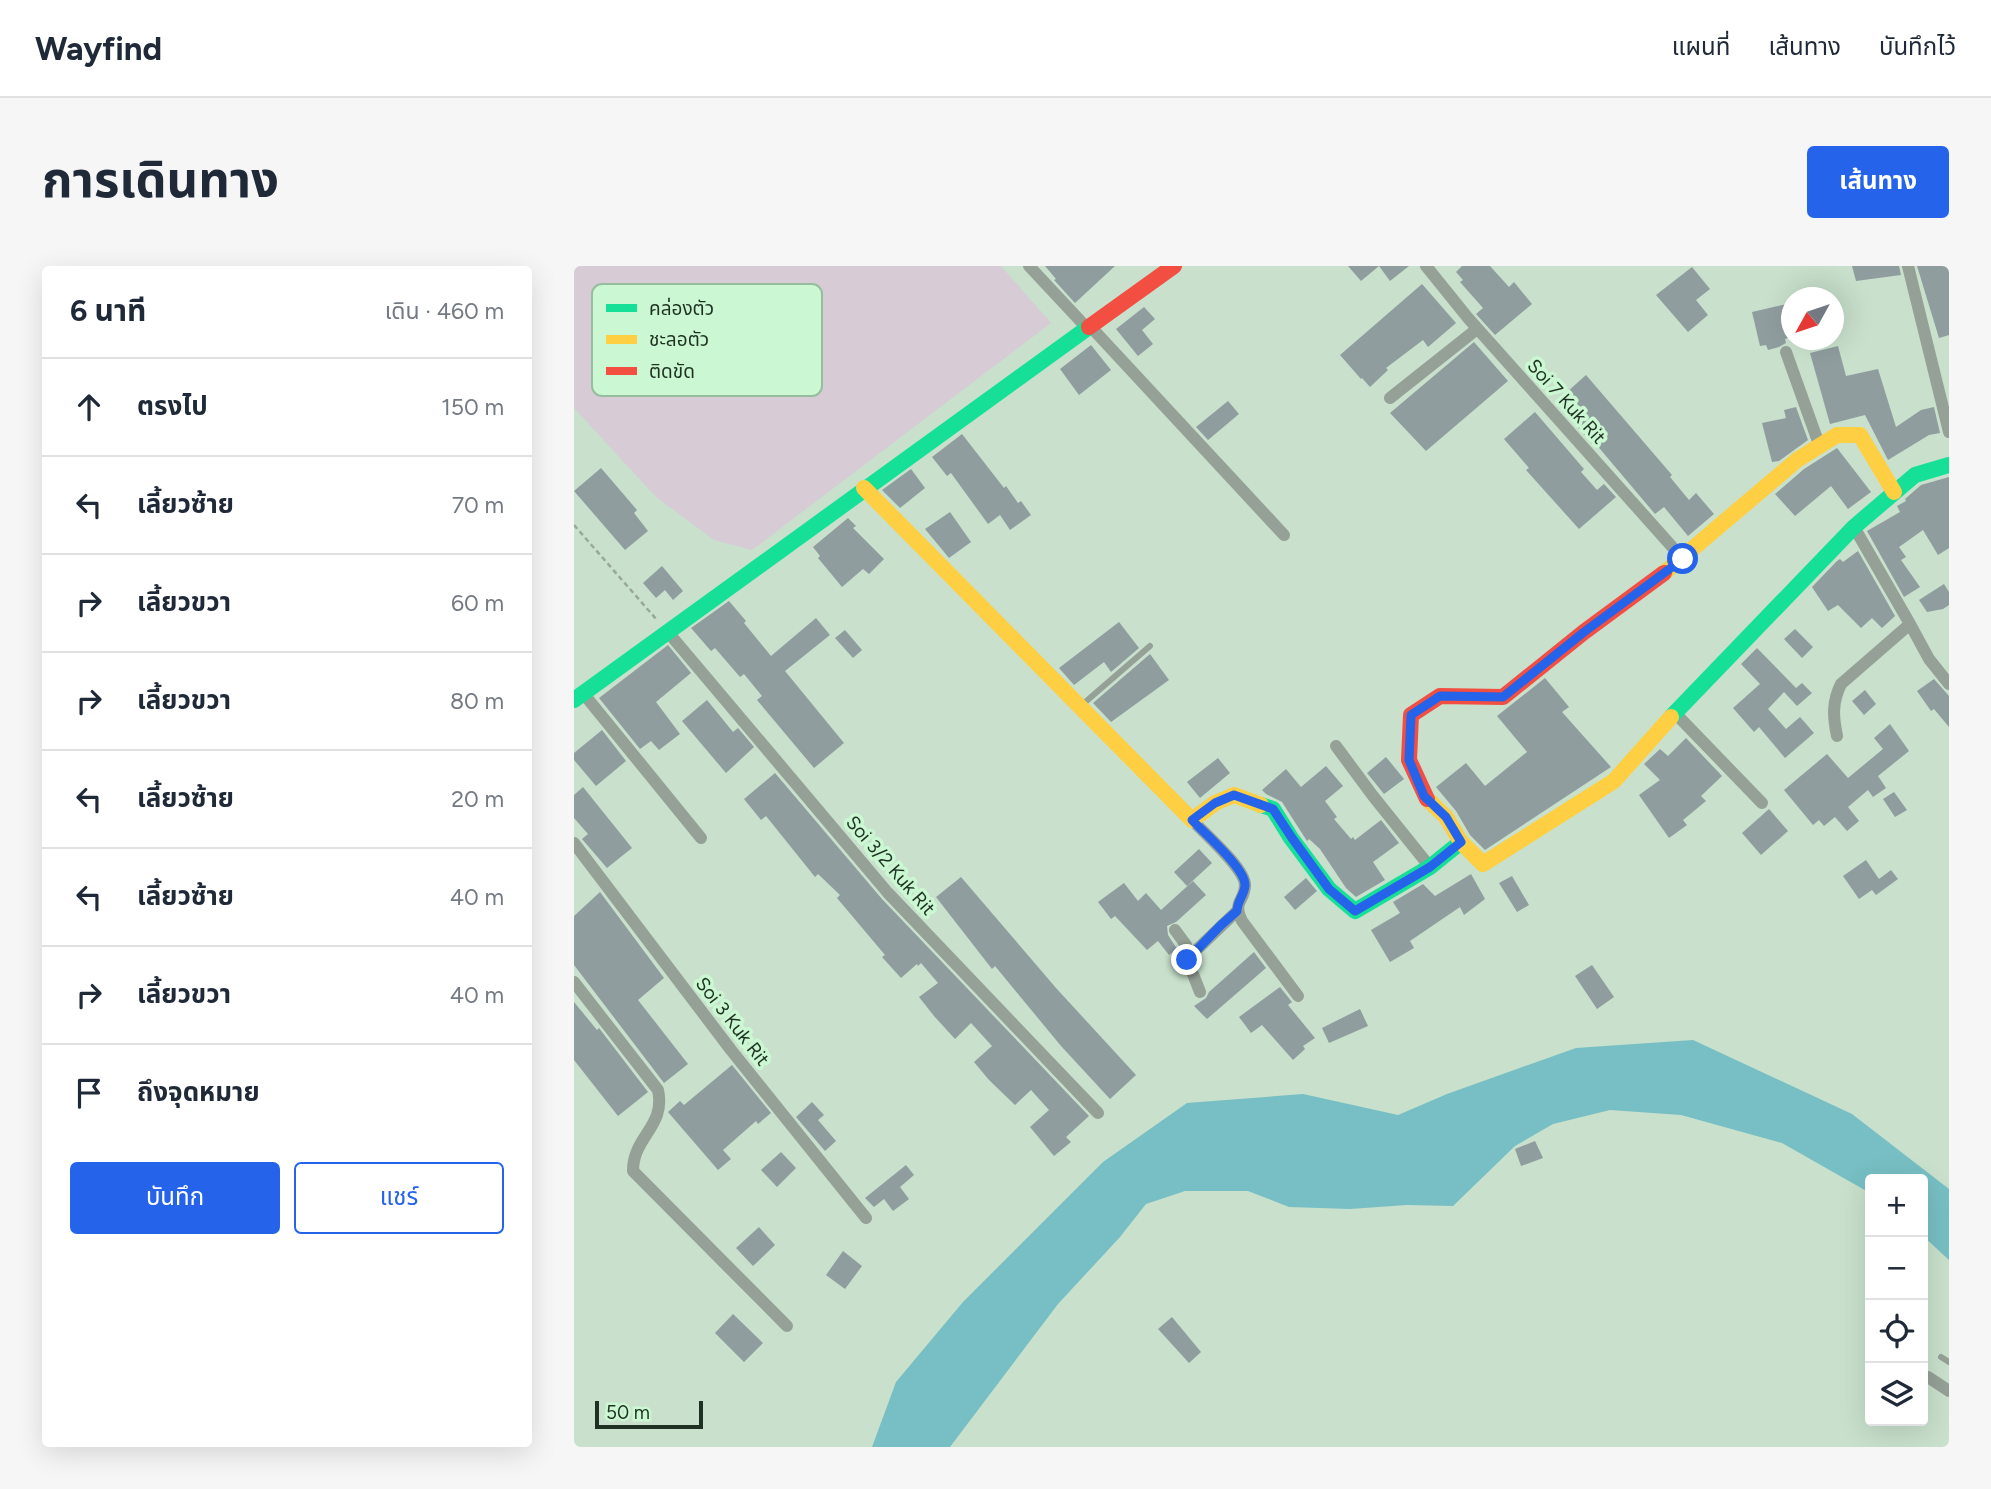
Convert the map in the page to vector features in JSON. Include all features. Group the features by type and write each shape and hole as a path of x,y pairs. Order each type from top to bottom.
{"street":[{"path":"1029,266 1284,535"},
{"path":"701,838 578,697 1173,266"},
{"name":"Soi 7 Kuk Rit","path":"1426,266 1477,329 1683,559"},
{"path":"1908,266 1949,432"},
{"path":"1390,398 1477,329"},
{"path":"1786,352 1820,447"},
{"path":"1894,492 1860,435 1837,435 1824,442 1797,460 1683,559 1584,632 1503,697 1440,696 1411,715 1409,760 1424,796 1446,817 1461,842 1483,864 1614,781 1675,713 1854,527 1915,475 1949,465"},
{"path":"864,488 1233,862 1244,879 1245,886 1237,904 1237,911 1298,996"},
{"path":"1854,527 1929,659 1949,684"},
{"path":"1838,736 1834,707 1835,695 1841,684 1910,624"},
{"name":"Soi 3/2 Kuk Rit","path":"667,631 888,893 1098,1113"},
{"path":"1675,713 1762,803"},
{"path":"1336,746 1430,867"},
{"path":"1192,820 1215,803 1234,795 1273,809 1329,889 1355,911 1430,867 1461,842"},
{"name":"Soi 3 Kuk Rit","path":"574,843 731,1050 866,1218"},
{"path":"1187,960 1237,911"},
{"path":"1175,930 1186,945 1187,960 1200,992"},
{"path":"574,982 658,1090 661,1104 659,1114 636,1152 634,1171 787,1326"},
{"path":"1928,1377 1949,1391"}],"lane":[{"path":"1080,707 1150,646"},
{"path":"1941,1357 1949,1362"}],"path":[{"path":"574,525 667,631"}],"shaded area":[{"path":"574,266 1001,266 1051,323 752,550 714,540 656,497 574,408"}],"water":[{"path":"1693,1040 1852,1114 1949,1189 1949,1260 1928,1241 1928,1174 1865,1174 1865,1190 1782,1143 1681,1115 1610,1110 1553,1124 1515,1146 1453,1206 1407,1205 1350,1209 1289,1207 1248,1191 1185,1191 1146,1204 1120,1237 1058,1304 950,1447 872,1447 896,1382 963,1302 1103,1162 1187,1103 1303,1094 1398,1115 1447,1094 1576,1048"}],"building":[{"path":"1045,266 1115,266 1075,303"},
{"path":"1348,266 1379,266 1361,281"},
{"path":"1379,266 1409,266 1390,281"},
{"path":"1462,266 1490,266 1509,287 1514,282 1532,304 1495,335 1476,314 1483,308 1460,282 1463,280 1456,272"},
{"path":"1852,266 1899,266 1901,275 1856,281"},
{"path":"1917,266 1949,266 1949,335 1939,338"},
{"path":"1692,267 1710,289 1696,300 1708,315 1688,332 1656,295"},
{"path":"1422,284 1456,323 1428,347 1423,340 1386,368 1388,370 1370,387 1340,355"},
{"path":"1781,305 1781,346 1768,350 1766,345 1760,346 1752,312"},
{"path":"1144,307 1155,319 1142,330 1153,344 1138,356 1116,329"},
{"path":"1474,342 1508,381 1426,451 1390,413"},
{"path":"1091,345 1111,370 1079,395 1060,369"},
{"path":"1839,350 1846,376 1878,369 1896,427 1921,410 1934,407 1940,433 1929,435 1888,460 1865,415 1830,424 1810,353"},
{"path":"1586,375 1672,475 1670,477 1689,500 1696,493 1714,514 1688,536 1664,507 1655,514 1556,402"},
{"path":"1228,401 1239,414 1208,440 1196,427"},
{"path":"1796,407 1808,440 1779,461 1772,462 1762,423 1786,418 1784,410"},
{"path":"1535,412 1584,469 1581,472 1597,490 1604,484 1616,497 1579,529 1526,470 1529,468 1504,439"},
{"path":"962,434 1004,488 1006,486 1018,503 1021,501 1031,515 1010,530 1000,515 988,524 951,473 947,476 932,457"},
{"path":"1837,448 1871,492 1848,509 1831,486 1795,516 1775,494 1804,469"},
{"path":"601,468 637,510 634,513 648,531 625,550 574,491"},
{"path":"911,469 925,488 900,508 882,490"},
{"path":"1949,477 1949,548 1938,555 1923,530 1899,547 1906,557 1901,560 1920,587 1904,597 1867,531 1900,512 1897,506 1906,501 1921,485"},
{"path":"950,512 971,542 949,558 925,529"},
{"path":"848,518 856,526 853,528 884,559 869,574 863,569 842,587 818,558 820,556 813,547"},
{"path":"1858,551 1895,616 1882,628 1872,618 1861,628 1838,605 1828,611 1812,587 1837,561 1840,559 1843,562"},
{"path":"662,566 683,591 673,600 665,590 656,598 643,583"},
{"path":"1944,584 1949,592 1949,605 1927,612 1919,600"},
{"path":"729,601 771,656 816,618 830,635 785,671 844,743 814,768 757,700 762,696 744,674 740,677 715,648 711,651 691,628"},
{"path":"1119,622 1139,648 1111,672 1104,662 1074,685 1059,668"},
{"path":"1795,629 1813,647 1802,658 1784,639"},
{"path":"845,630 862,650 853,658 835,638"},
{"path":"668,645 691,673 656,702 680,734 659,750 651,741 640,749 599,698"},
{"path":"1757,648 1796,688 1802,683 1812,693 1797,706 1784,692 1768,709 1786,729 1800,717 1814,733 1785,758 1759,727 1754,732 1733,708 1760,684 1741,664"},
{"path":"1150,654 1169,680 1111,722 1093,703"},
{"path":"1545,678 1569,707 1562,712 1611,767 1485,850 1470,835 1456,811 1436,787 1466,763 1485,786 1527,752 1497,716"},
{"path":"1934,679 1949,696 1949,727 1934,709 1931,711 1917,691"},
{"path":"1865,690 1876,704 1864,715 1852,701"},
{"path":"707,700 733,732 738,728 754,747 726,773 682,721"},
{"path":"1890,724 1909,751 1878,776 1886,788 1873,797 1868,790 1848,807 1859,821 1847,831 1835,817 1824,826 1819,820 1813,825 1784,790 1827,754 1848,778 1883,749 1874,738"},
{"path":"602,730 626,761 596,786 574,760 574,753"},
{"path":"1686,738 1722,776 1701,796 1706,801 1683,820 1687,825 1669,838 1639,795 1660,780 1644,764 1660,749 1668,756"},
{"path":"1386,757 1404,779 1384,794 1367,773"},
{"path":"1218,758 1230,773 1200,798 1187,782"},
{"path":"1326,766 1343,786 1325,801 1337,817 1334,819 1351,839 1353,837 1355,840 1381,820 1399,843 1373,862 1385,880 1356,897 1346,888 1320,849 1309,839 1307,841 1282,802 1262,790 1286,769 1301,787"},
{"path":"775,773 882,899 1089,1116 1066,1137 1071,1142 1054,1156 1030,1127 1049,1110 1031,1090 1015,1105 989,1080 974,1062 992,1046 971,1023 955,1039 934,1016 919,997 938,983 921,963 901,978 837,898 840,895 818,874 815,877 766,816 761,820 744,799"},
{"path":"583,787 632,848 607,868 582,839 588,834 574,818 574,795"},
{"path":"1894,792 1907,810 1895,817 1883,799"},
{"path":"1769,809 1788,831 1761,855 1742,833"},
{"path":"1199,849 1212,863 1187,886 1174,872"},
{"path":"1866,860 1879,879 1891,870 1898,879 1876,895 1872,890 1859,899 1843,876"},
{"path":"1471,874 1485,899 1464,915 1460,907 1410,941 1414,948 1390,962 1371,930 1400,913 1393,902 1423,884 1435,896"},
{"path":"1512,876 1529,905 1517,912 1499,883"},
{"path":"961,877 1056,988 1136,1075 1110,1099 1061,1046 995,966 992,969 936,897"},
{"path":"1306,878 1317,891 1295,910 1284,897"},
{"path":"1193,881 1206,895 1176,922 1167,926 1168,935 1177,949 1169,955 1158,941 1147,950 1115,916 1111,919 1098,902 1124,883 1138,901 1146,893 1161,910"},
{"path":"600,892 664,978 638,1000 688,1064 664,1083 574,965 574,916"},
{"path":"1254,952 1266,968 1207,1019 1194,1006"},
{"path":"1592,965 1614,997 1597,1009 1575,976"},
{"path":"1280,987 1292,1002 1288,1005 1315,1038 1303,1046 1305,1049 1293,1060 1262,1025 1251,1033 1239,1017"},
{"path":"574,1002 597,1030 599,1028 648,1092 618,1116 574,1060"},
{"path":"1360,1009 1368,1026 1329,1043 1322,1028"},
{"path":"732,1065 771,1113 758,1124 756,1121 723,1150 731,1159 718,1170 668,1112 680,1101 684,1105"},
{"path":"812,1102 824,1115 818,1120 836,1141 825,1151 796,1117"},
{"path":"1535,1141 1543,1158 1521,1166 1515,1149"},
{"path":"781,1152 796,1168 777,1187 761,1170"},
{"path":"906,1165 914,1175 900,1187 909,1199 893,1211 884,1199 874,1207 865,1198"},
{"path":"759,1227 775,1245 753,1266 736,1248"},
{"path":"843,1251 862,1266 845,1289 826,1275"},
{"path":"733,1314 763,1343 744,1362 715,1333"},
{"path":"1172,1317 1201,1352 1189,1363 1158,1329"}],"traffic: fast":[{"path":"574,700 1089,327"},
{"path":"1671,717 1854,527 1915,475 1949,465"},
{"path":"1261,805 1273,809 1329,889 1355,911 1430,867 1461,842"}],"traffic: slow":[{"path":"1664,573 1797,460 1837,435 1860,435 1894,492"},
{"path":"864,488 1192,820 1215,803 1234,795 1261,805"},
{"path":"1427,799 1446,817 1461,842 1483,864 1614,781 1671,717"}],"traffic: jam":[{"path":"1089,327 1174,266"},
{"path":"1427,799 1409,760 1411,715 1440,696 1503,697 1664,573"}],"route":[{"path":"1187,960 1237,911 1237,904 1245,886 1244,879 1233,862 1192,820 1215,803 1234,795 1273,809 1329,889 1355,911 1430,867 1461,842 1446,817 1424,796 1409,760 1411,715 1440,696 1503,697 1584,632 1683,559"}]}
